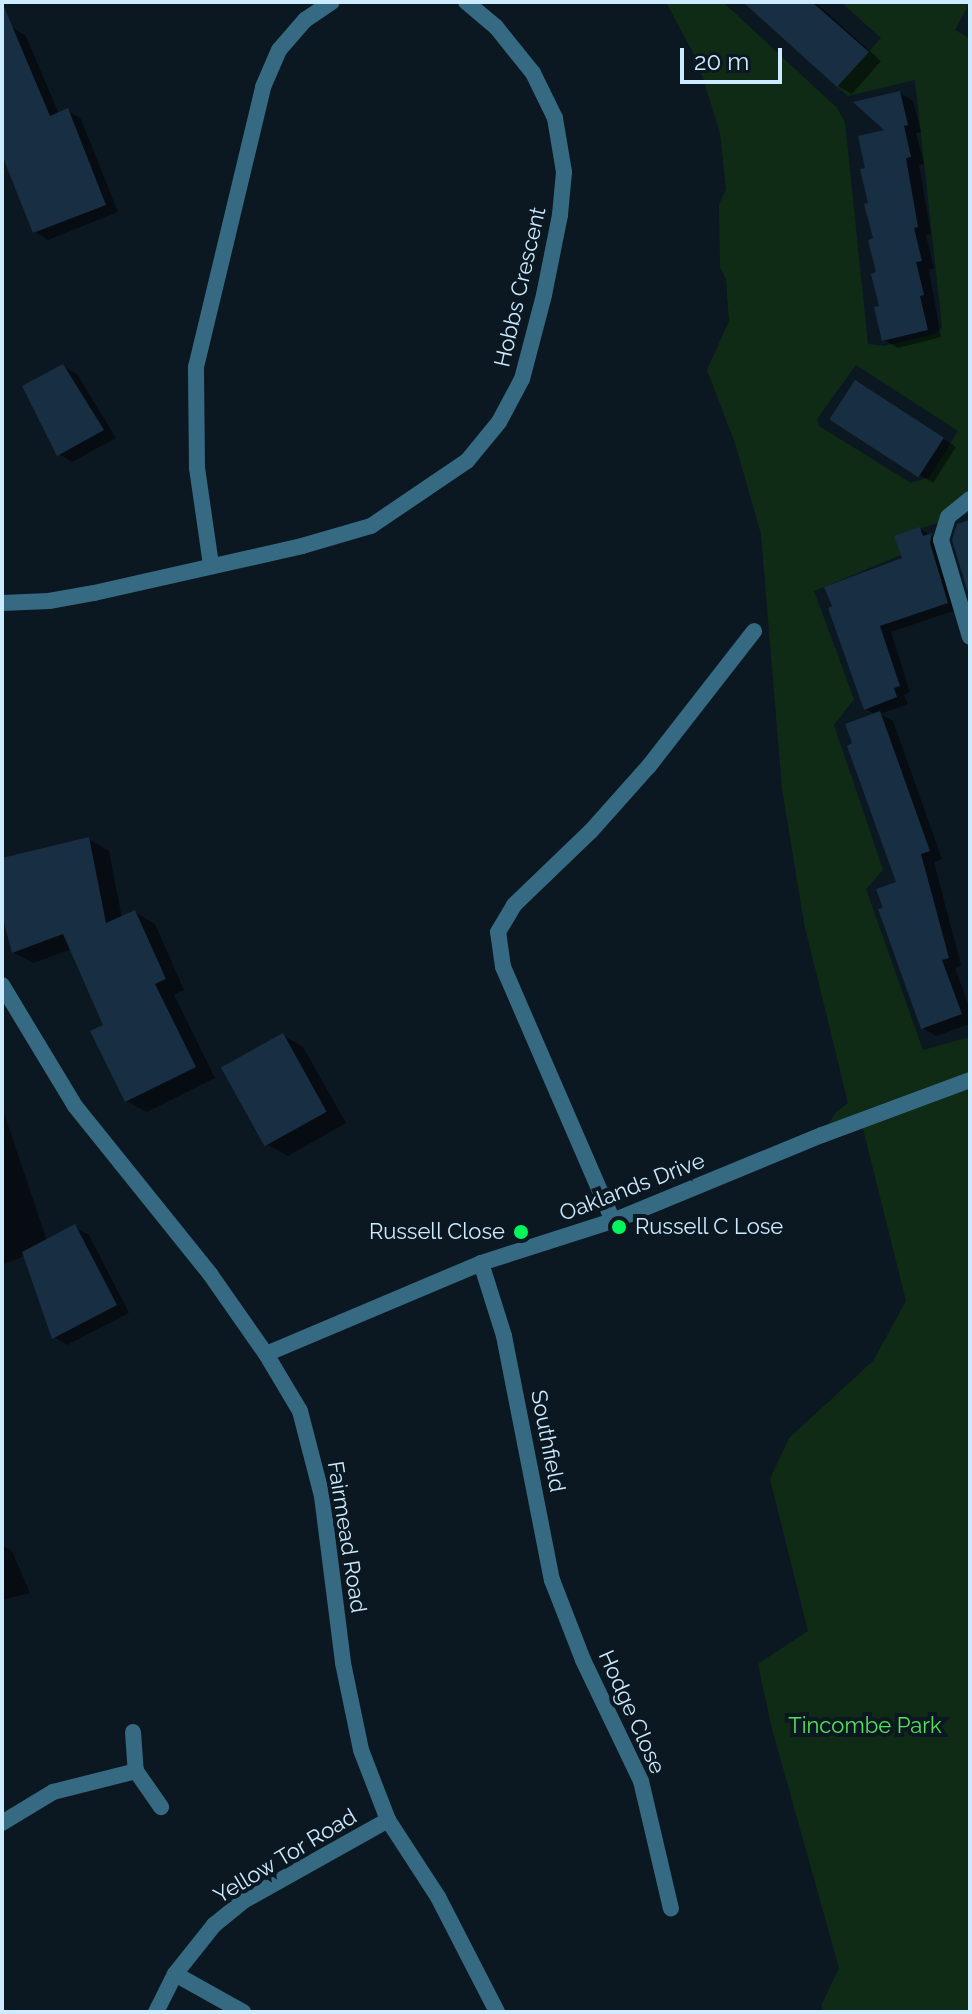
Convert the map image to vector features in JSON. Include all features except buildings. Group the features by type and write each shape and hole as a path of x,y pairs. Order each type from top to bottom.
{"street":[{"path":"211,565 197,468 196,367 263,87 279,50 305,20 332,2"},
{"name":"Hobbs Crescent","path":"2,603 64,599 302,546 371,526 467,461 499,422 522,379 544,295 560,215 564,172 555,118 533,73 496,27 466,2"},
{"path":"970,499 948,517 941,540 970,637"},
{"path":"613,1221 503,967 498,932 514,905 591,831 649,766 754,631"},
{"name":"Fairmead Road","path":"2,985 75,1106 210,1274 266,1354 300,1411 322,1496 343,1663 361,1750 388,1820 438,1897 497,2012"},
{"name":"Oaklands Drive","path":"266,1354 481,1263 613,1221 822,1135 970,1080"},
{"name":"Southfield","path":"481,1263 504,1336 552,1580 571,1627"},
{"name":"Hodge Close","path":"571,1627 641,1781 671,1909"},
{"path":"133,1732 136,1771 161,1807"},
{"path":"2,1823 53,1792 136,1771"},
{"name":"Yellow Tor Road","path":"156,2012 175,1974 203,1935 245,1900 388,1820"},
{"path":"175,1974 243,2012"}],"green space":[{"name":"Tincombe Park","path":"666,2 723,2 837,108 845,122 868,344 884,346 934,334 942,327 915,80 848,96 837,87 881,38 841,2 970,2 955,30 970,39 970,513 895,536 901,555 814,591 854,699 834,725 883,870 866,889 923,1050 970,1037 970,2012 823,2012 821,2006 839,1968 771,1725 758,1664 808,1631 770,1479 789,1438 873,1361 906,1301 861,1121 822,1135 836,1112 848,1103 804,923 782,789 761,534 735,443 707,370 729,321 726,279 720,267 719,205 726,189 720,133 698,62","holes":["856,365 958,431 929,477 911,483 819,426 817,419"]}],"place":[{"name":"Russell C Lose","path":"619,1227"},
{"name":"Russell Close","path":"521,1232"}]}
